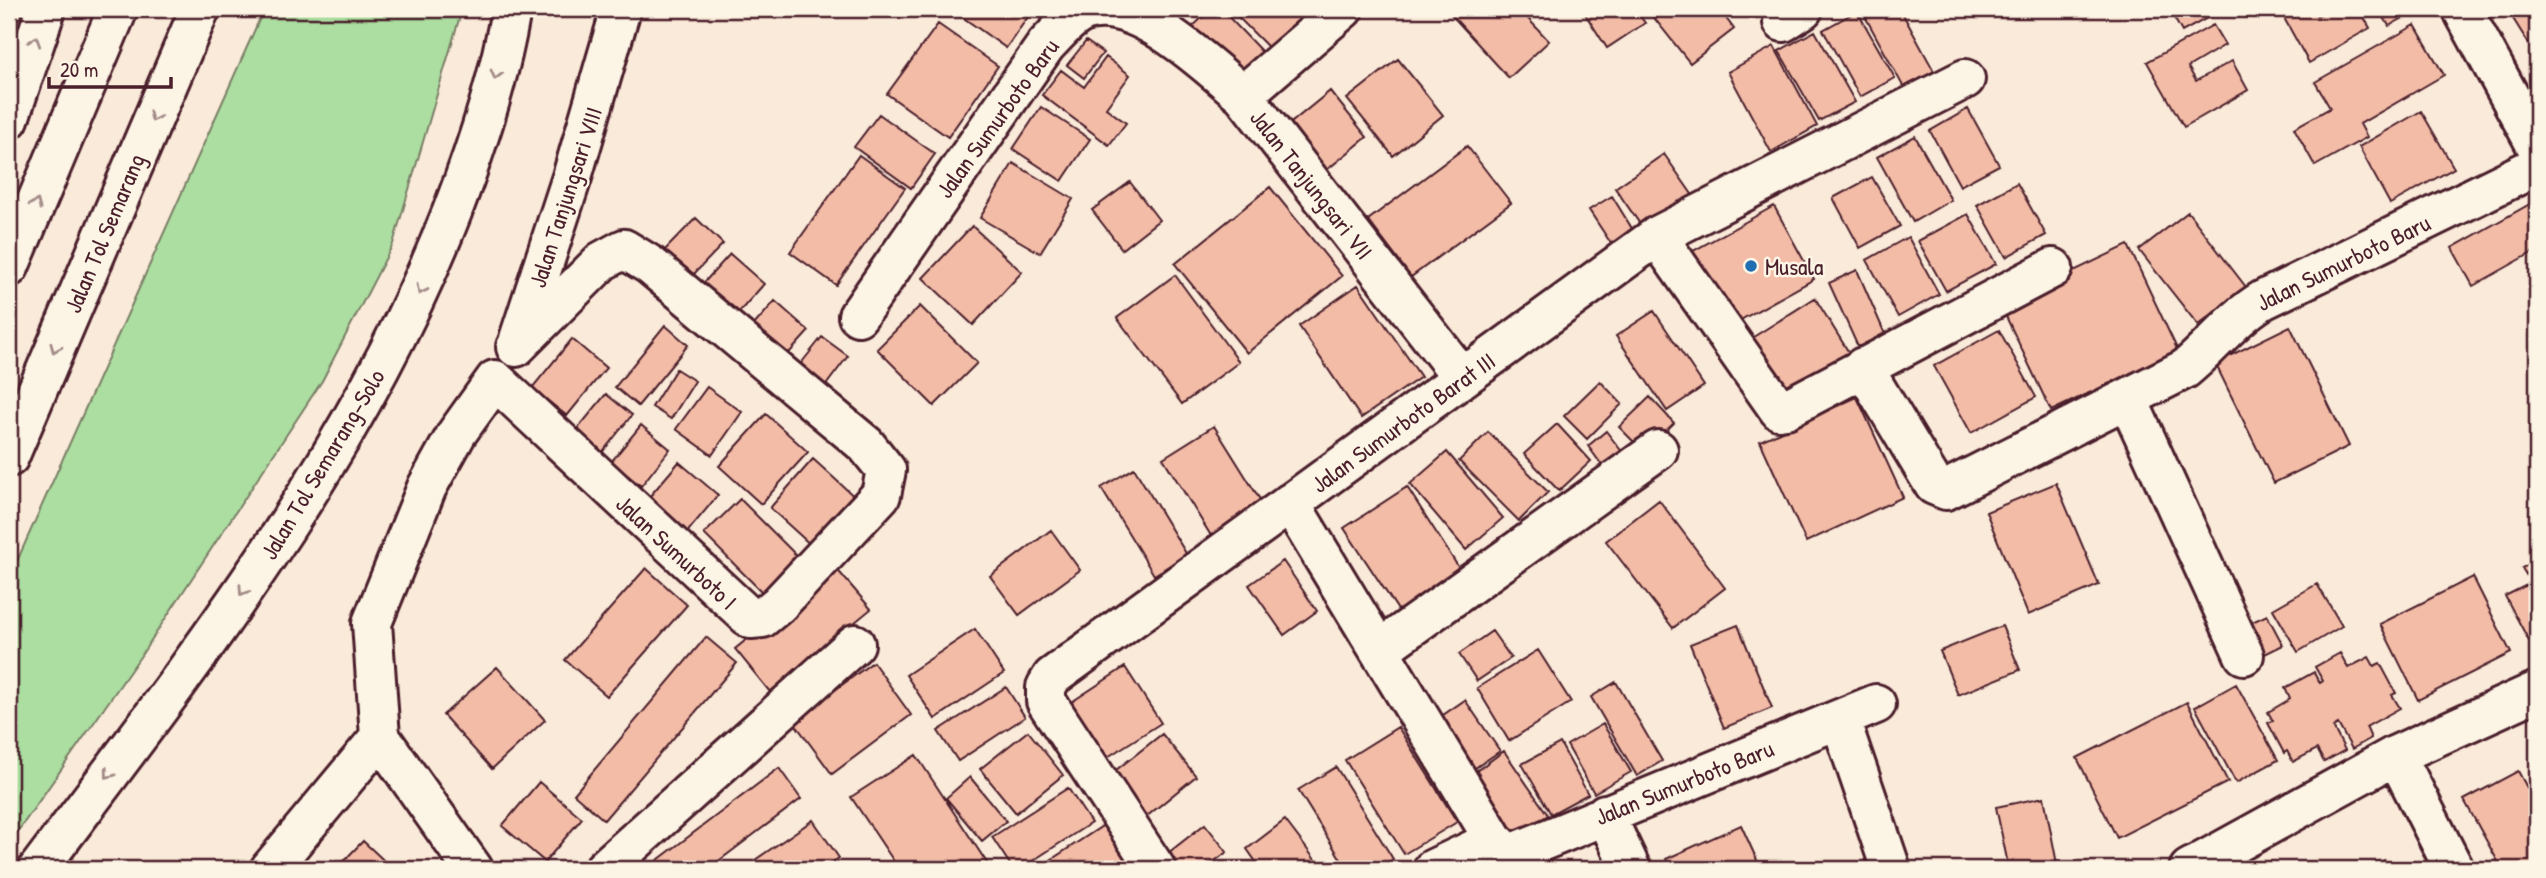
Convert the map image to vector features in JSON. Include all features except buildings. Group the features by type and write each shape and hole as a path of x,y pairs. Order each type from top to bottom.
{"main road":[{"path":"9,119 46,9"},
{"path":"9,267 118,9"},
{"name":"Jalan Tol Semarang","path":"9,457 200,9"},
{"name":"Jalan Tol Semarang–Solo","path":"38,869 207,645 309,494 364,402 425,281 474,155 511,9"},
{"name":"Jalan Tanjungsari VIII","path":"495,380 516,346 572,177 621,9"},
{"name":"Jalan Sumurboto Baru","path":"858,316 1046,45 1074,17 1097,9 1130,15 1175,40 1243,95"},
{"name":"Jalan Tanjungsari VII","path":"1343,9 1243,95 1461,377"},
{"path":"2462,9 2537,147"},
{"name":"Jalan Sumurboto Barat III","path":"1156,869 1046,701 1046,687 1064,667 1461,377 1566,305 1657,236 1965,79"},
{"name":"Jalan Sumurboto Baru","path":"1863,367 1934,485 1946,490 2185,369 2213,346 2246,310 2263,300 2537,166"},
{"path":"1657,236 1779,410 1786,409 2053,268"},
{"name":"Jalan Sumurboto I","path":"495,380 751,619 762,618 779,604 881,495 886,470 866,446 650,265 624,249 603,261 516,346"},
{"path":"473,869 380,737 372,622 427,487 457,433 495,380"},
{"path":"2128,400 2244,655"},
{"path":"1379,650 1658,450"},
{"path":"1290,503 1494,840 1433,869"},
{"path":"604,869 855,644"},
{"path":"2189,869 2396,755 2537,691"},
{"name":"Jalan Sumurboto Baru","path":"1494,840 1506,851 1516,852 1876,704"},
{"path":"1840,719 1891,869"},
{"path":"270,869 380,737"},
{"path":"2396,755 2454,869"},
{"path":"1605,814 1631,869"}],"green space":[{"path":"264,9 462,9 393,244 322,381 142,654 9,844 9,579"}],"place":[{"name":"Musala","path":"1751,266"}]}
